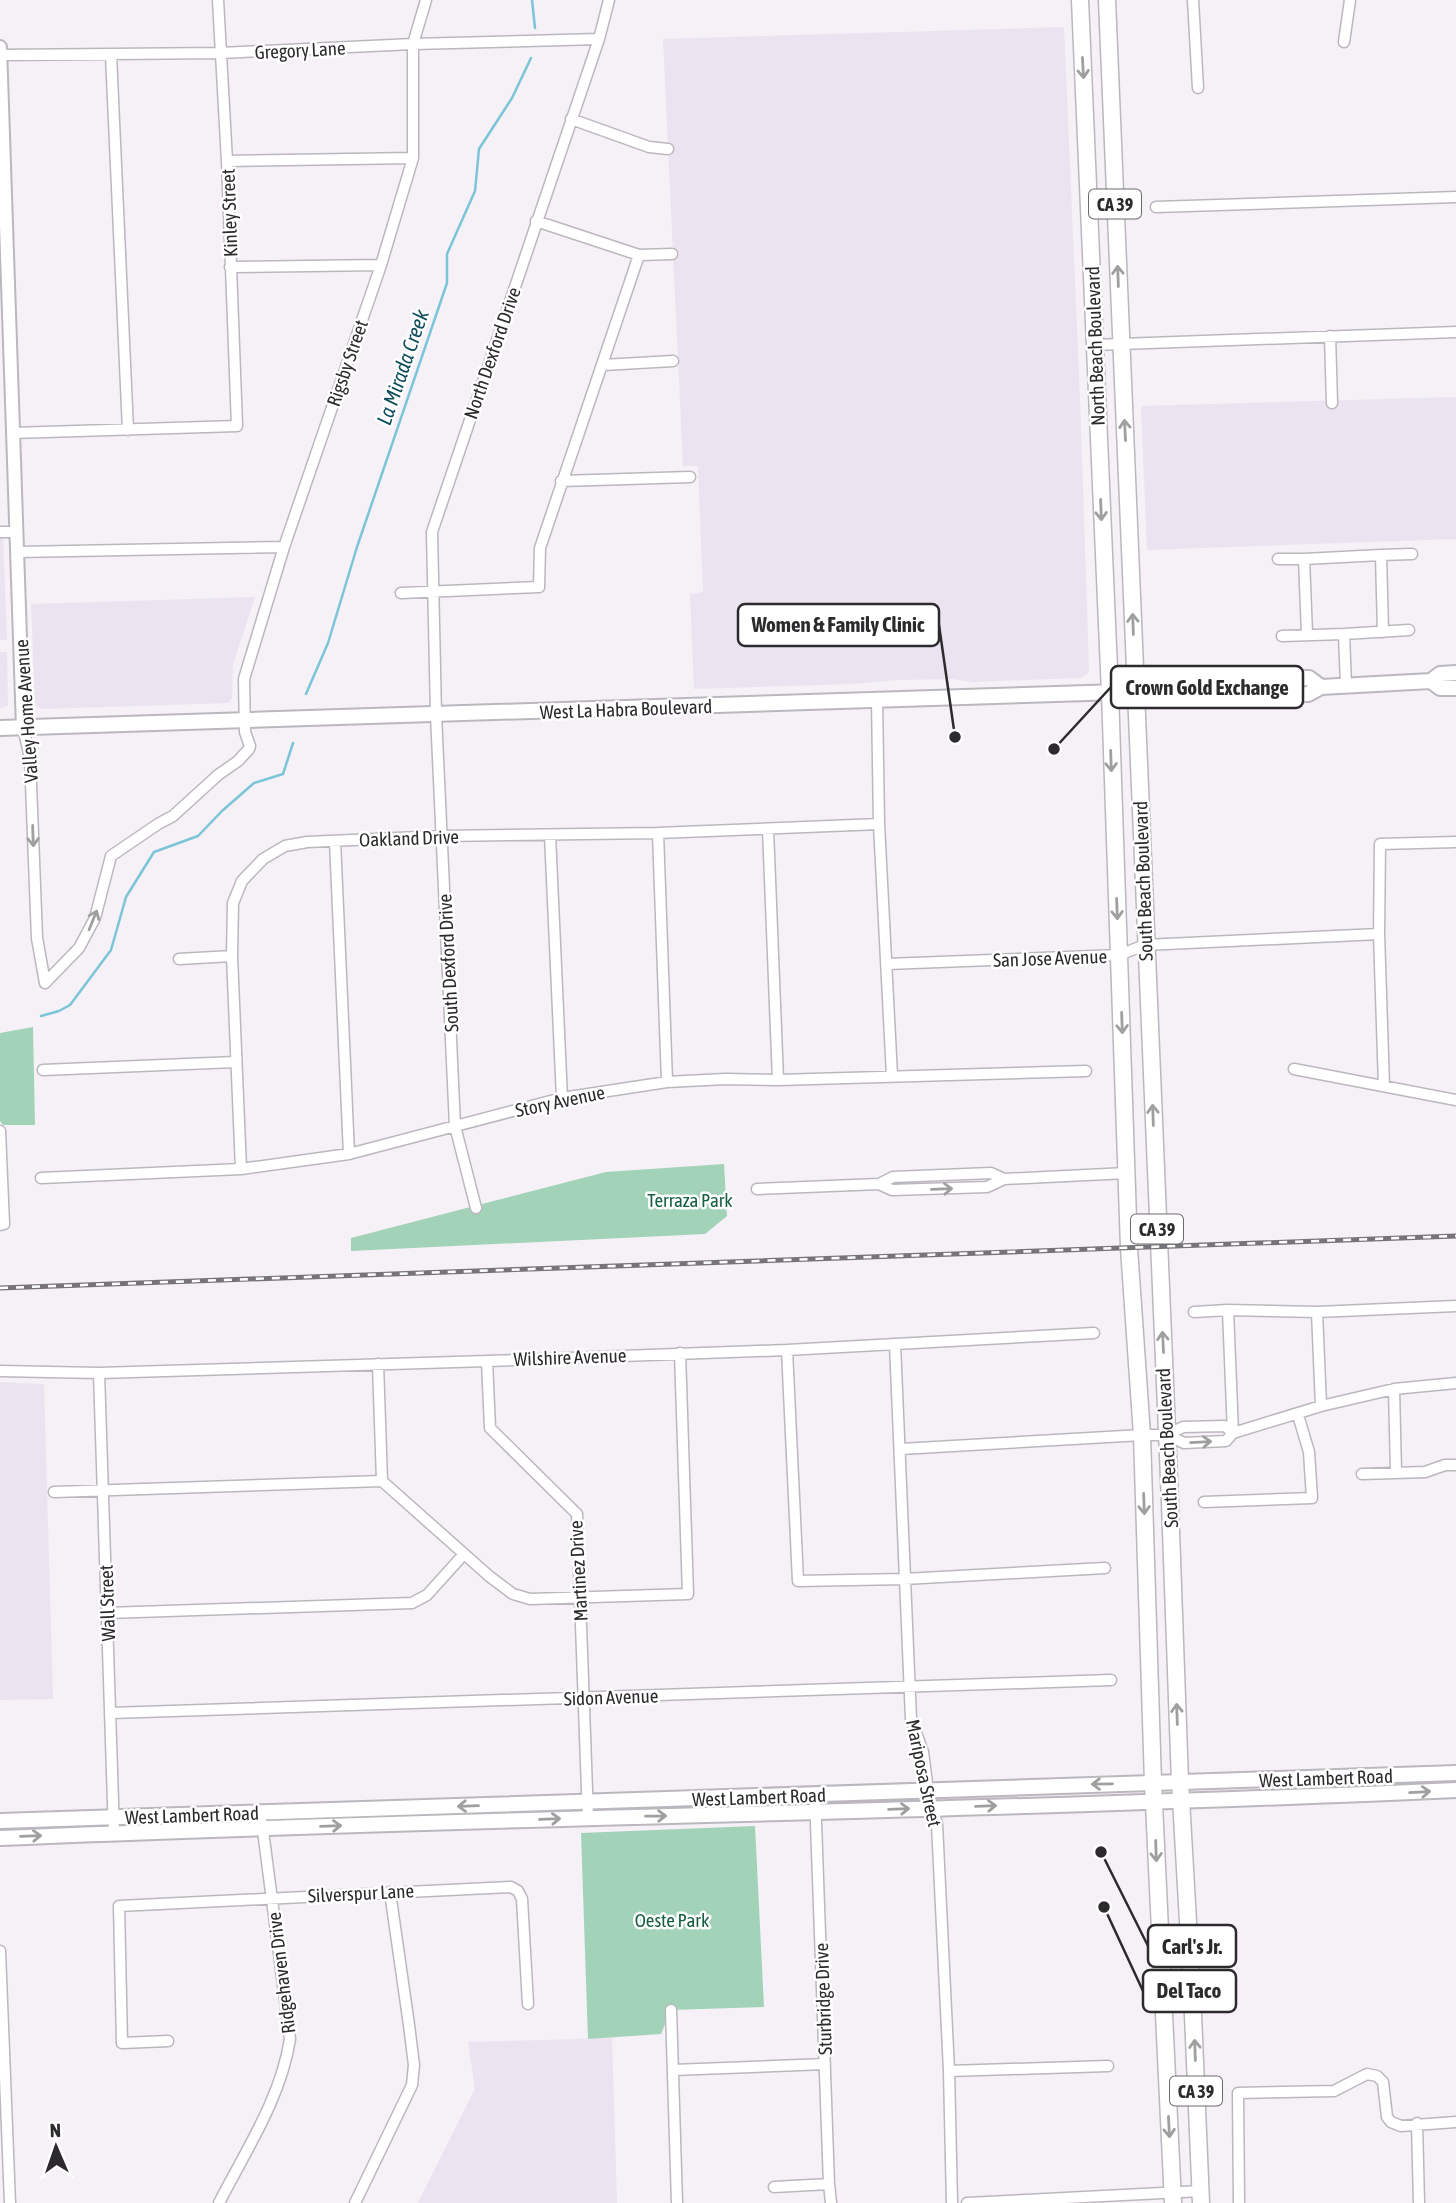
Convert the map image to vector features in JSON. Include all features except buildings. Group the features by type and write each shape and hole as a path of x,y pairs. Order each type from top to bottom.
{"main road":[{"name":"North Beach Boulevard","path":"1080,0 1110,693"},
{"name":"North Beach Boulevard","path":"1107,0 1136,692"},
{"name":"West La Habra Boulevard","path":"0,728 1229,689 1245,681 1309,678 1321,687 1431,681 1440,674 1456,673"},
{"name":"West La Habra Boulevard","path":"1431,681 1440,688 1456,688"},
{"name":"South Beach Boulevard","path":"1136,692 1180,1782 1201,2197"},
{"name":"South Beach Boulevard","path":"1110,693 1133,1317 1142,1435 1153,1783 1173,2197"},
{"name":"West Lambert Road","path":"0,1821 1456,1773"},
{"name":"West Lambert Road","path":"0,1838 1456,1790"}],"street":[{"name":"Kinley Street","path":"128,430 237,426 218,0"},
{"name":"Rigsby Street","path":"244,721 244,679 284,547 381,265 413,158 413,44 426,0"},
{"name":"North Dexford Drive","path":"436,715 432,532 599,39 609,0"},
{"path":"1193,0 1198,88"},
{"path":"1344,42 1350,0"},
{"name":"Gregory Lane","path":"0,55 221,53 599,39"},
{"name":"Valley Home Avenue","path":"0,47 23,727 30,758 37,938 45,983 79,948 95,918 111,856 173,816 218,775 238,761 250,746 244,721"},
{"path":"13,433 128,430 111,55"},
{"path":"571,119 649,147 668,149"},
{"path":"227,161 413,158"},
{"path":"1156,207 1456,197"},
{"path":"536,222 639,255 672,254"},
{"path":"401,593 539,587 540,548 639,255"},
{"path":"230,267 381,265"},
{"path":"1094,345 1456,332"},
{"path":"1330,336 1332,403"},
{"path":"603,365 673,361"},
{"path":"561,481 690,477"},
{"path":"0,533 16,532"},
{"path":"17,552 284,547"},
{"path":"1278,559 1412,554"},
{"path":"1381,555 1383,632"},
{"path":"1304,559 1307,634"},
{"path":"1282,636 1409,630"},
{"path":"1344,634 1346,685"},
{"path":"877,700 879,824 892,1076"},
{"name":"South Dexford Drive","path":"436,715 455,1126 476,1208"},
{"name":"Oakland Drive","path":"241,1169 235,1062 233,903 242,881 263,859 285,846 307,842 442,836 657,833 879,824"},
{"path":"768,829 778,1080"},
{"path":"657,833 667,1082"},
{"path":"550,835 562,1098"},
{"path":"335,841 349,1154"},
{"path":"1384,1086 1379,934 1380,844 1456,842"},
{"name":"San Jose Avenue","path":"887,964 1119,955 1145,945 1379,934"},
{"path":"179,959 232,956"},
{"path":"43,1070 235,1062"},
{"path":"1294,1069 1456,1100"},
{"name":"Story Avenue","path":"41,1178 241,1169 349,1154 562,1098 667,1082 1086,1071"},
{"path":"0,1131 4,1224 0,1225"},
{"path":"757,1189 879,1184 893,1177 991,1173 1004,1179 1127,1173"},
{"path":"1194,1312 1317,1312 1456,1306"},
{"path":"1228,1310 1233,1433"},
{"path":"1317,1312 1321,1406"},
{"name":"Wilshire Avenue","path":"0,1370 99,1373 487,1361 787,1350 1094,1333"},
{"name":"Mariposa Street","path":"895,1344 911,1719 923,1752 928,1791 937,1824 949,2071 952,2203"},
{"path":"787,1350 798,1581 904,1579 1105,1567"},
{"path":"54,1492 382,1481 513,1594 530,1599 688,1594 680,1353"},
{"name":"Martinez Drive","path":"487,1361 490,1428 577,1514 588,1818"},
{"path":"378,1364 382,1481"},
{"name":"Wall Street","path":"99,1373 114,1833"},
{"path":"901,1449 1142,1435 1167,1435 1184,1443 1227,1441 1233,1433 1321,1406 1394,1389 1456,1383"},
{"path":"1394,1389 1396,1473"},
{"path":"1204,1502 1312,1498 1309,1452 1298,1415"},
{"path":"1167,1435 1183,1427 1225,1426 1233,1433"},
{"path":"1362,1474 1425,1472 1445,1465 1456,1465"},
{"path":"107,1613 412,1603 427,1595 464,1554"},
{"name":"Sidon Avenue","path":"111,1713 1111,1680"},
{"name":"Sturbridge Drive","path":"815,1795 831,2203"},
{"name":"Ridgehaven Drive","path":"219,2203 279,2085 290,2039 260,1812"},
{"name":"Silverspur Lane","path":"168,2041 122,2043 119,1906 511,1887 518,1891 522,1899 528,2004"},
{"path":"355,2203 412,2085 414,2065 390,1892"},
{"path":"0,1951 10,2203"},
{"path":"671,2010 677,2203"},
{"path":"673,2070 825,2064"},
{"path":"949,2071 1108,2066"},
{"path":"1239,2203 1238,2093 1334,2091 1364,2075 1374,2075 1380,2078 1384,2086 1388,2119 1401,2126 1456,2122"},
{"path":"1417,2123 1419,2203"},
{"path":"774,2187 829,2184"},
{"path":"967,2203 1201,2197"}],"shaded area":[{"path":"1064,27 1080,398 1088,673 1080,678 972,682 952,679 898,680 694,689 690,594 703,592 698,466 683,466 663,39"},
{"path":"1456,397 1456,539 1147,550 1141,406"},
{"path":"0,537 3,537 7,640 0,640"},
{"path":"255,597 233,664 232,698 229,703 42,709 35,706 31,604"},
{"path":"0,652 7,652 8,706 0,708"},
{"path":"0,1382 44,1384 53,1699 0,1700"},
{"path":"612,2038 617,2203 418,2203 475,2089 468,2042"}],"green space":[{"path":"33,1027 35,1125 3,1125 0,1121 0,1033"},
{"name":"Terraza Park","path":"724,1164 727,1216 705,1234 351,1251 351,1238 606,1172"},
{"name":"Oeste Park","path":"755,1826 764,2007 671,2010 661,2034 588,2039 581,1833"}],"waterway":[{"name":"La Mirada Creek","path":"532,0 535,28"},
{"name":"La Mirada Creek","path":"306,694 328,643 357,547 447,283 447,254 475,191 479,149 512,98 531,58"},
{"name":"La Mirada Creek","path":"41,1016 70,1005 111,950 126,897 154,852 198,836 254,783 283,774 293,743"}],"railway":[{"path":"0,1288 1456,1236"}],"place":[{"name":"Women & Family Clinic","path":"955,737"},
{"name":"Crown Gold Exchange","path":"1054,749"},
{"name":"Carl's Jr.","path":"1101,1852"},
{"name":"Del Taco","path":"1104,1907"}]}
